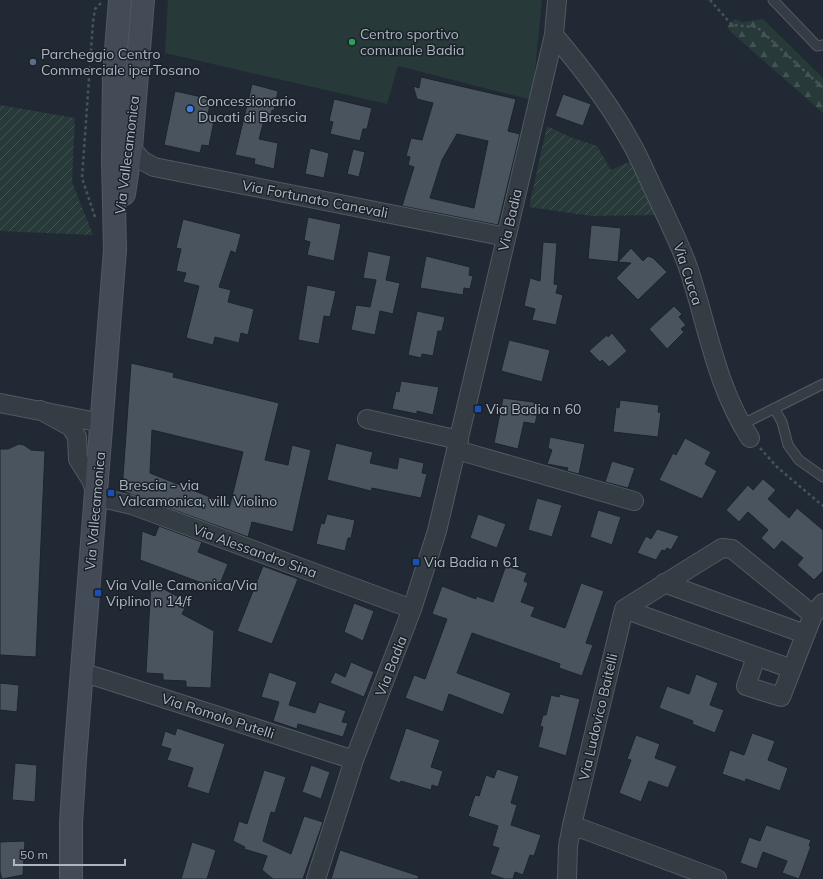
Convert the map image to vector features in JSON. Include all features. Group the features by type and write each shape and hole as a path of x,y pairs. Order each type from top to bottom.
{"main road":[{"name":"Via Vallecamonica","path":"116,238 113,159 114,75 120,0"},
{"name":"Via Vallecamonica","path":"71,879 71,823 116,238 131,148 143,0"}],"street":[{"name":"Via Badia","path":"316,879 354,760 412,609 437,531 554,35 557,0"},
{"name":"Via Cucca","path":"554,35 596,88 631,142 676,236 690,273 709,346 724,388 746,432"},
{"name":"Via Fortunato Canevali","path":"131,148 144,161 154,167 506,238"},
{"path":"0,403 102,423"},
{"path":"40,410 71,427 74,431 78,447 78,459 90,480 97,497"},
{"path":"367,420 458,445 634,501"},
{"name":"Via Alessandro Sina","path":"97,497 132,505 412,609"},
{"path":"624,609 722,548 732,549 818,609 805,634 781,698 746,686 756,657"},
{"path":"664,583 805,634"},
{"path":"624,609 792,669"},
{"name":"Via Ludovico Baitelli","path":"567,879 568,846 572,825 624,609"},
{"name":"Via Romolo Putelli","path":"82,676 94,676 107,680 354,760"},
{"path":"572,825 717,879"}],"lane":[{"path":"773,0 817,46 823,45"},
{"path":"746,432 774,408 823,384"},
{"path":"774,408 782,422 788,445 799,460 823,477"}],"path":[{"path":"93,22 95,9 104,0"},
{"path":"710,0 732,25 757,26 823,88"},
{"path":"746,432 777,467 823,506"}],"green space":[{"name":"Centro sportivo comunale Badia","path":"168,0 542,0 532,100 398,66 387,104 165,53"},
{"path":"735,19 742,22 763,19 823,78 823,113 732,33 727,27"},
{"path":"0,105 75,118 72,182 93,235 0,231"},
{"path":"547,126 570,137 597,146 611,170 634,160 660,215 591,216 529,207"}],"building":[{"path":"421,77 516,99 508,131 520,134 498,225 402,206 414,167 408,165 410,157 406,156 411,138 422,140 433,103 417,99 413,86 419,88","holes":["457,134 488,141 474,208 430,198 442,160"]},
{"path":"252,84 278,91 274,111 272,110 270,118 265,117 259,139 278,143 274,169 254,164 255,159 235,155"},
{"name":"Concessionario Ducati di Brescia","path":"175,91 211,99 207,120 214,121 209,146 202,145 200,153 164,145"},
{"path":"563,94 591,104 583,126 555,116"},
{"path":"334,99 372,108 367,129 363,129 360,141 330,134 333,122 329,121"},
{"path":"310,148 329,153 324,178 305,174"},
{"path":"353,149 365,152 359,177 347,174"},
{"path":"308,217 341,224 334,261 307,255 310,242 304,240"},
{"path":"183,219 241,234 236,253 231,251 219,287 231,290 228,302 254,309 248,335 241,333 239,343 215,337 213,345 186,338 199,286 183,282 186,273 176,271 181,249 176,248"},
{"path":"591,225 621,228 618,262 588,259"},
{"path":"543,242 557,243 554,284 558,285 556,293 563,295 556,325 532,320 535,309 524,306 530,278 540,281"},
{"path":"631,248 643,261 648,256 653,258 667,272 638,300 616,278 631,263 618,262"},
{"path":"368,251 391,256 386,280 400,283 393,314 380,311 375,335 351,330 356,305 370,307 376,280 363,278"},
{"path":"426,256 470,267 469,275 473,276 470,289 464,288 463,295 420,288"},
{"path":"307,285 336,291 330,317 324,316 319,344 298,340"},
{"path":"674,306 682,314 679,317 686,325 681,329 684,332 667,349 649,329"},
{"path":"417,311 445,317 442,331 438,331 433,356 422,354 421,358 408,355"},
{"path":"612,333 627,351 609,367 602,360 600,362 589,351 607,335 608,337"},
{"path":"509,340 550,350 542,382 501,371"},
{"path":"131,363 174,373 173,377 279,403 265,460 288,465 292,445 311,450 293,532 252,522 248,537 122,491","holes":["152,430 243,452 230,505 150,473"]},
{"path":"401,381 439,387 433,415 417,411 417,414 392,409 396,391 399,392"},
{"path":"503,398 540,403 535,424 524,422 518,449 494,443"},
{"path":"620,400 659,405 658,412 661,413 658,437 613,432 616,407 619,408"},
{"path":"550,437 585,444 579,474 567,471 568,468 547,464 552,450 548,448"},
{"path":"685,438 711,452 705,464 717,471 702,499 659,480 673,453 676,455"},
{"path":"336,443 373,452 370,463 397,469 399,457 424,463 422,473 427,474 421,498 372,488 371,491 327,480"},
{"path":"19,444 24,445 31,450 45,451 36,657 0,655 0,449 8,449"},
{"path":"612,461 635,468 628,488 605,482"},
{"path":"763,479 776,490 768,499 789,518 797,508 823,530 823,571 814,580 797,565 803,558 782,541 774,550 761,538 768,530 748,512 739,522 726,510 748,485 753,490"},
{"path":"537,498 562,505 552,537 528,530"},
{"path":"598,510 621,517 612,545 590,537"},
{"path":"327,514 355,520 351,538 348,538 345,551 316,544 321,523 324,524"},
{"path":"478,514 506,524 497,548 470,538"},
{"path":"159,526 202,542 198,552 228,564 218,589 140,560 142,531 155,536"},
{"path":"657,529 679,536 671,550 667,548 665,551 662,550 656,560 637,553 646,536 651,539"},
{"path":"506,565 527,573 524,581 528,583 521,602 535,607 531,616 565,628 581,583 604,591 586,643 593,645 582,676 559,668 560,664 472,633 457,673 511,693 503,715 449,694 443,712 405,698 414,675 425,679 447,619 432,614 442,586 476,599 476,596 493,602"},
{"path":"263,566 298,579 272,644 237,631"},
{"path":"151,582 188,602 182,614 214,631 211,688 186,687 186,681 163,680 163,674 146,673"},
{"path":"354,603 374,611 363,641 344,632"},
{"path":"351,662 374,672 364,697 330,683 335,672 345,677"},
{"path":"269,672 297,682 289,705 315,713 319,702 346,711 342,722 348,723 343,737 298,724 297,729 273,721 279,702 261,697"},
{"path":"696,674 718,683 710,705 724,710 715,733 692,724 693,721 659,708 667,686 689,694"},
{"path":"0,683 19,685 17,712 0,710"},
{"path":"560,694 580,699 566,756 538,747 543,727 540,726 543,715 546,715 551,695 559,697"},
{"path":"177,728 225,744 209,794 187,787 193,768 167,760 171,749 161,746 165,731 175,735"},
{"path":"406,728 440,740 431,767 443,771 438,787 432,785 431,790 389,779"},
{"path":"752,733 775,741 768,760 788,768 780,791 746,779 745,782 722,774 730,750 744,755"},
{"path":"636,735 660,744 655,758 677,766 668,788 649,781 641,802 619,793 631,760 627,759"},
{"path":"15,763 37,765 35,802 12,800"},
{"path":"311,765 330,772 321,799 302,792"},
{"path":"497,769 519,776 511,803 517,805 511,825 541,835 534,856 530,855 523,875 515,872 513,879 505,879 490,874 499,848 492,846 498,826 468,816 475,795 479,796 486,775 494,778"},
{"path":"264,770 286,777 275,813 271,812 263,841 291,854 304,816 323,822 303,879 273,879 262,870 267,856 244,849 245,847 233,841 239,821 247,824"},
{"path":"766,825 811,840 809,846 811,846 799,879 782,873 787,861 763,852 757,869 740,863 749,837 760,841"},
{"path":"25,841 23,875 2,879 0,872 0,842"},
{"path":"192,842 216,850 207,879 181,879"},
{"path":"340,850 419,876 418,879 331,879"}],"place":[{"name":"Centro sportivo comunale Badia","path":"352,42"},
{"name":"Parcheggio Centro Commerciale iperTosano","path":"33,62"},
{"name":"Concessionario Ducati di Brescia","path":"190,109"},
{"name":"Via Badia n 60","path":"478,409"},
{"name":"Brescia - via Valcamonica, vill. Violino","path":"111,493"},
{"name":"Via Badia n 61","path":"416,562"},
{"name":"Via Valle Camonica/Via Viplino n 14/f","path":"98,593"}]}
